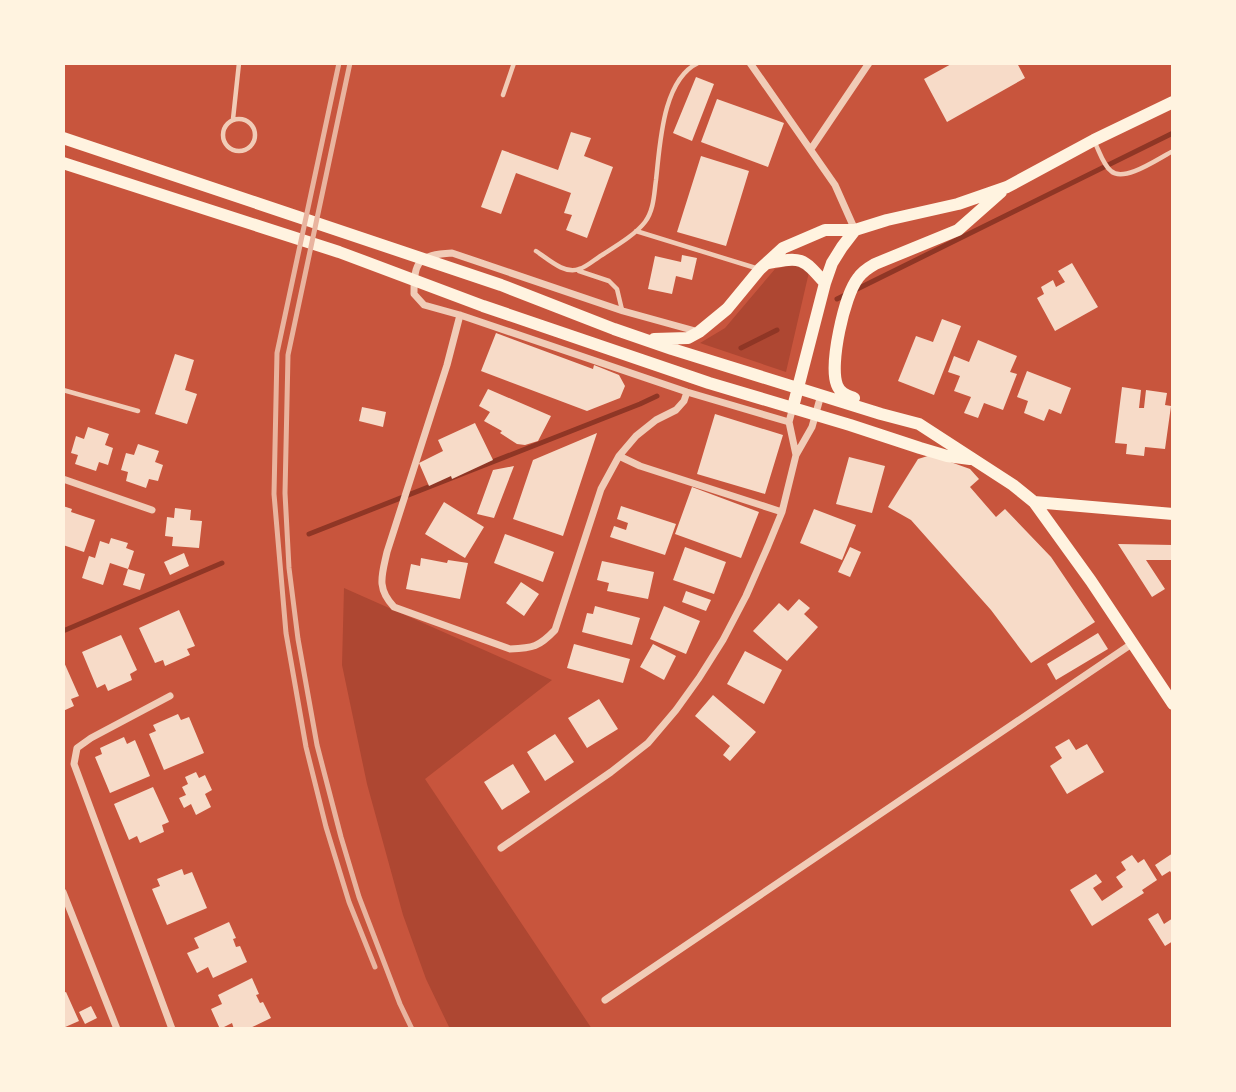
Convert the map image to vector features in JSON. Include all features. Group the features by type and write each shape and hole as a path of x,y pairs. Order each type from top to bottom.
{"main road":[{"path":"646,339 688,338 699,332 727,309 783,248 814,234 825,230 855,230 958,204 1007,187 1094,140 1173,102"},
{"path":"69,140 475,276 672,349 919,424 953,444 1034,502 1173,704"},
{"path":"66,164 339,252 483,306 666,369 947,456 972,459"},
{"path":"881,414 877,407 844,394 837,388 835,356 844,305 854,285 866,269 875,264 958,230 1007,187"},
{"path":"793,407 832,263 855,230"},
{"path":"764,266 792,259 807,263 825,283"},
{"path":"1034,502 1173,514"}],"street":[{"path":"750,63 835,185 855,230"},
{"path":"811,149 869,63"},
{"path":"699,332 623,311 452,253 431,254 420,262 414,273 414,294 424,305 687,392 789,422"},
{"path":"460,315 447,365 387,552 382,579 384,596 394,607 510,649 531,648 543,643 555,630 601,489 619,456 636,436 656,420 677,410 687,392"},
{"path":"501,848 648,743 699,678 746,596 782,512 796,455 811,427 821,394"},
{"path":"793,407 789,422 796,455"},
{"path":"619,456 640,466 782,512"},
{"path":"63,479 152,510"},
{"path":"605,1000 1133,643"},
{"path":"170,696 91,738 77,748 74,764 172,1029"},
{"path":"63,892 117,1029"}],"lane":[{"path":"233,119 244,119 253,125 254,142 240,151 230,149 223,141 225,126 233,119 239,63"},
{"path":"503,95 514,63"},
{"path":"578,270 609,251 646,221 653,205 664,120 676,82 689,67 698,63"},
{"path":"1094,140 1110,171 1119,176 1173,151"},
{"path":"636,231 764,266"},
{"path":"536,251 566,270 578,270 609,281 617,289 623,311"},
{"path":"63,390 138,411"}],"shaded area":[{"path":"795,264 809,272 786,372 700,343 725,328 775,269"},
{"path":"344,588 552,680 425,779 592,1029 450,1029 426,979 403,915 367,784 342,665"}],"building":[{"path":"953,63 1017,63 1025,78 947,122 924,79"},
{"path":"696,77 714,84 692,141 673,133"},
{"path":"717,99 784,123 768,167 701,142"},
{"path":"571,132 591,138 584,156 613,167 587,238 566,230 572,215 564,213 571,193 516,173 501,214 481,207 502,150 558,170"},
{"path":"701,156 749,171 726,246 677,232"},
{"path":"682,255 697,258 692,280 676,276 672,294 648,289 655,256 681,262"},
{"path":"1072,263 1098,307 1055,331 1037,298 1044,294 1041,287 1053,280 1056,287 1065,282 1058,271"},
{"path":"942,319 961,326 934,395 898,381 916,336 933,342"},
{"path":"496,333 593,369 594,365 619,375 625,386 620,398 587,411 481,371"},
{"path":"978,340 1017,356 1010,372 1017,374 1003,410 984,403 978,418 964,413 971,397 954,391 960,376 948,372 954,356 969,362"},
{"path":"175,354 194,360 185,390 197,394 187,424 155,414"},
{"path":"1027,371 1071,388 1061,414 1049,409 1044,421 1024,413 1028,401 1017,397"},
{"path":"1122,387 1141,390 1139,408 1144,408 1146,390 1167,393 1165,405 1171,406 1165,449 1145,447 1144,456 1126,454 1127,444 1115,443"},
{"path":"488,389 551,416 538,441 525,445 517,444 484,421 490,412 479,406"},
{"path":"362,407 386,412 383,427 359,421"},
{"path":"715,414 783,435 765,494 697,474"},
{"path":"475,423 493,460 452,479 451,476 429,486 419,463 443,451 438,440"},
{"path":"88,427 109,434 105,445 113,448 108,465 99,462 96,471 75,464 78,455 71,453 76,436 84,439"},
{"path":"597,433 563,536 513,519 533,460"},
{"path":"138,444 159,451 155,462 163,465 158,481 149,479 146,488 126,481 128,472 121,470 126,453 134,455"},
{"path":"931,455 970,469 979,479 970,487 996,517 1005,509 1051,557 1095,622 1031,663 991,610 911,520 888,507 918,459"},
{"path":"849,457 885,466 872,513 836,504"},
{"path":"514,466 494,518 477,514 493,470"},
{"path":"692,487 759,512 741,558 675,534"},
{"path":"444,502 484,527 465,558 425,534"},
{"path":"63,506 72,509 71,512 95,520 84,552 63,545"},
{"path":"621,506 676,524 665,555 610,537 614,526 626,530 628,523 617,519"},
{"path":"175,508 191,510 190,520 202,521 199,548 172,546 173,537 165,536 167,517 174,518"},
{"path":"814,509 856,525 842,560 800,543"},
{"path":"505,534 554,552 543,582 494,563"},
{"path":"111,538 128,543 126,548 134,551 128,569 110,563 103,585 82,578 89,556 95,558 100,541 109,544"},
{"path":"1118,544 1173,545 1173,560 1146,560 1165,589 1152,597"},
{"path":"685,547 726,562 714,594 673,580"},
{"path":"850,547 861,552 850,577 838,572"},
{"path":"184,553 189,566 170,575 164,562"},
{"path":"421,558 447,563 448,560 468,563 460,599 406,589 411,564 420,566"},
{"path":"602,561 654,572 648,599 607,591 609,583 597,580"},
{"path":"128,569 145,574 140,590 123,585"},
{"path":"521,582 539,594 524,616 506,603"},
{"path":"686,591 711,600 706,611 682,602"},
{"path":"799,599 810,608 804,614 818,627 787,661 753,631 779,603 788,611"},
{"path":"595,606 640,618 632,645 582,632 587,613 593,614"},
{"path":"664,606 700,621 686,654 650,639"},
{"path":"179,610 195,646 187,649 190,655 165,666 163,660 155,663 139,628"},
{"path":"1098,633 1108,649 1056,680 1047,664"},
{"path":"121,635 137,670 130,674 132,680 108,691 105,684 97,688 82,652"},
{"path":"574,644 630,659 623,683 567,668"},
{"path":"653,644 676,656 664,680 640,667"},
{"path":"745,651 782,670 764,704 727,684"},
{"path":"63,660 79,696 71,699 74,706 63,711"},
{"path":"713,695 756,732 730,761 723,755 730,746 695,716"},
{"path":"599,699 618,729 587,748 568,718"},
{"path":"178,714 181,720 189,717 204,753 164,770 149,734 156,731 153,725"},
{"path":"555,734 574,762 545,781 527,752"},
{"path":"124,737 127,744 135,740 150,776 110,793 95,757 102,754 100,748"},
{"path":"1069,739 1076,750 1087,744 1104,772 1067,794 1050,766 1062,758 1055,747"},
{"path":"513,764 530,792 502,810 484,782"},
{"path":"196,772 199,778 205,775 212,790 205,794 211,807 196,815 191,804 184,808 179,798 186,795 182,787 188,784 185,777"},
{"path":"153,787 169,822 162,825 164,832 140,843 137,836 129,840 114,804"},
{"path":"1173,853 1173,876 1170,871 1162,876 1155,865"},
{"path":"1132,855 1138,863 1144,859 1157,880 1142,890 1144,893 1092,926 1070,890 1096,874 1102,882 1093,888 1102,901 1123,887 1116,877 1126,870 1121,862"},
{"path":"182,869 184,875 192,872 207,908 167,925 152,889 160,886 157,879"},
{"path":"1158,913 1164,924 1173,918 1173,941 1165,946 1148,919"},
{"path":"229,922 236,938 233,939 236,947 240,946 247,962 213,978 208,967 197,973 187,953 199,948 194,938"},
{"path":"252,978 259,994 256,995 271,1018 248,1029 234,1029 232,1023 220,1029 211,1009 222,1004 218,995"},
{"path":"66,992 79,1021 63,1028 63,993"},
{"path":"91,1006 97,1018 85,1024 79,1012"}],"waterway":[{"path":"837,299 1173,133"},
{"path":"741,348 777,330"},
{"path":"309,534 657,396"},
{"path":"63,631 222,563"}],"railway":[{"path":"339,63 277,353 274,494 286,633 306,747 326,827 349,902 375,967"},
{"path":"350,63 288,355 285,493 289,568 298,639 317,745 341,837 359,897 412,1029"}]}
